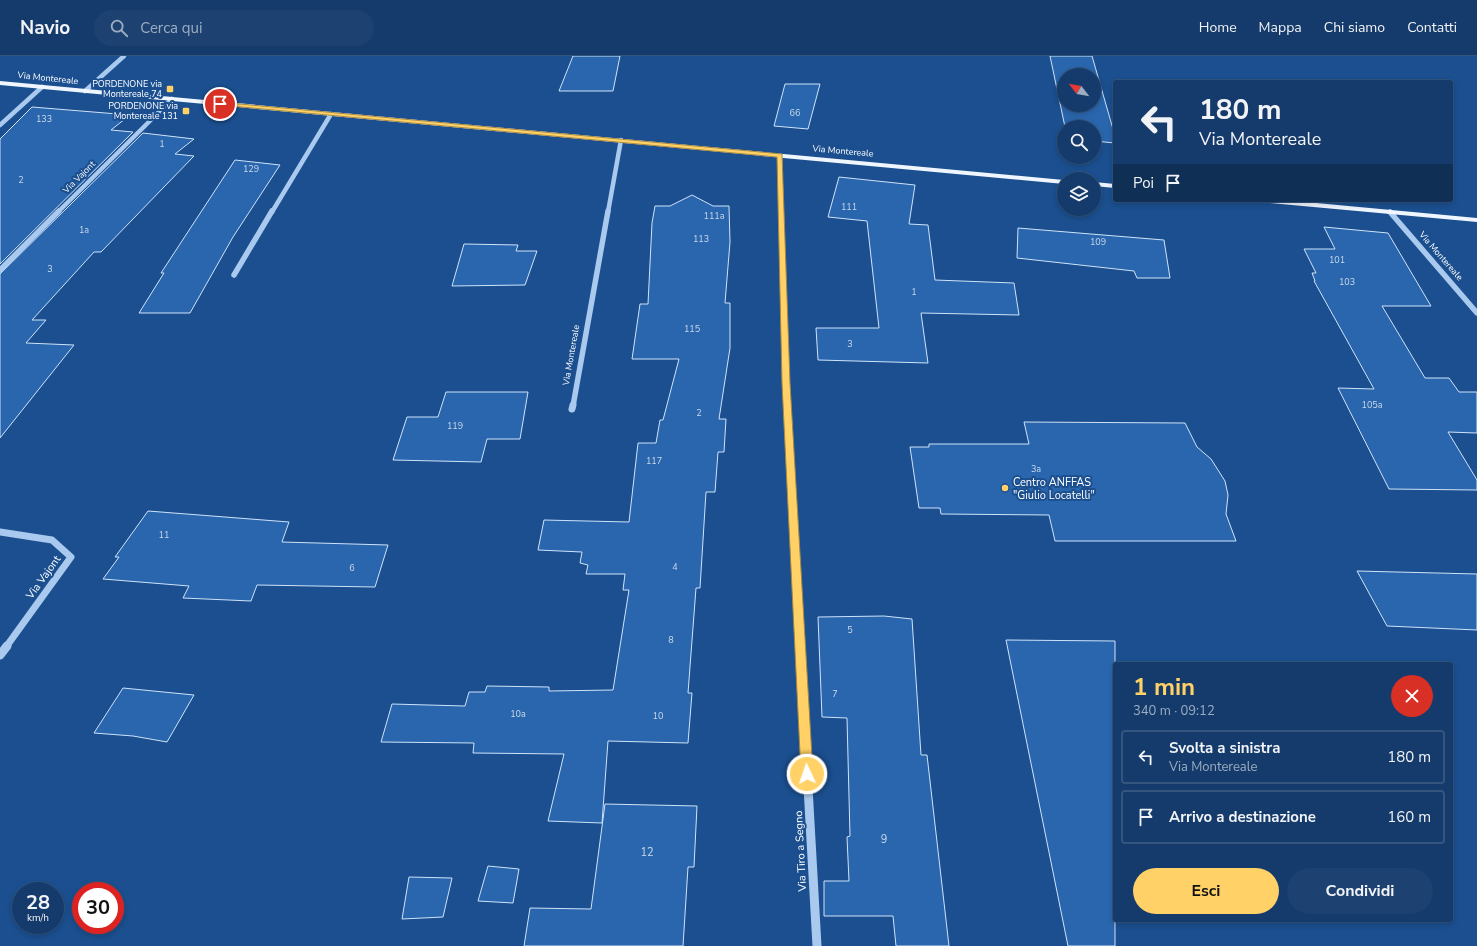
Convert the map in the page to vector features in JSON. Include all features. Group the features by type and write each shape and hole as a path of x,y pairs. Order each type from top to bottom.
{"main road":[{"name":"Via Montereale","path":"0,83 1057,181"},
{"path":"1101,185 1113,186"},
{"name":"Via Montereale","path":"1282,202 1477,220"}],"street":[{"path":"85,91 124,56"},
{"path":"0,125 42,86"},
{"name":"Via Vajont","path":"0,270 172,99"},
{"path":"234,275 331,114"},
{"name":"Via Montereale","path":"572,409 621,140"},
{"name":"Via Tiro a Segno","path":"780,156 786,383 816,946"},
{"name":"Via Montereale","path":"1390,212 1477,313"},
{"name":"Via Vajont","path":"0,532 52,540 71,557 0,655"}],"building":[{"path":"573,56 620,56 613,91 559,91"},
{"path":"1050,56 1092,56 1095,68 1057,68 1057,89"},
{"path":"785,84 820,84 808,129 774,126"},
{"path":"1101,87 1113,129 1113,143 1101,142 1101,120 1064,120 1062,112 1101,112"},
{"path":"32,107 130,115 111,130 133,132 0,264 0,139"},
{"path":"143,133 194,139 175,154 194,156 101,252 94,252 32,320 46,320 26,343 74,345 0,438 0,274"},
{"path":"235,160 280,165 233,237 190,313 139,313 164,273 161,273"},
{"path":"839,177 915,185 909,224 928,225 935,280 1014,283 1019,315 921,313 928,363 818,360 816,328 879,328 867,221 828,217"},
{"path":"692,195 713,206 729,206 730,242 725,303 730,303 730,348 719,419 726,419 724,452 718,452 715,492 706,492 700,588 696,588 688,693 692,693 688,743 608,741 602,823 548,821 564,754 473,753 474,743 381,742 392,704 465,706 469,692 485,692 487,686 549,687 549,691 613,690 629,590 623,590 625,574 586,574 588,565 580,563 582,552 538,550 544,520 629,522 638,443 656,443 660,420 663,420 679,359 632,359 640,304 648,304 652,223 655,206 670,206"},
{"path":"1324,227 1388,233 1431,306 1382,306 1425,378 1449,378 1459,392 1477,392 1477,433 1448,432 1477,480 1477,490 1389,489 1338,388 1374,389 1314,281 1312,273 1316,273 1304,249 1335,249"},
{"path":"1018,228 1164,240 1170,278 1137,278 1134,271 1017,258"},
{"path":"464,244 518,245 516,251 537,251 525,285 452,286"},
{"path":"446,392 528,392 520,439 487,439 481,462 393,460 407,417 438,417"},
{"name":"Centro ANFFAS \"Giulio Locatelli\"","path":"1024,422 1185,423 1197,447 1211,459 1225,481 1228,495 1226,514 1236,541 1055,541 1049,515 941,514 940,508 919,508 910,447 929,447 929,444 1029,444"},
{"path":"148,511 289,522 282,542 388,545 375,587 257,585 251,601 183,598 189,586 103,579 119,557 115,557"},
{"path":"1357,571 1477,574 1477,630 1387,626"},
{"path":"884,616 912,619 921,755 927,755 949,946 896,946 893,916 824,916 824,881 849,881 847,837 850,836 847,718 822,717 818,617"},
{"path":"1006,640 1115,641 1115,662 1113,662 1113,922 1115,922 1115,946 1068,946"},
{"path":"123,688 194,695 167,742 133,736 94,733"},
{"path":"605,804 697,806 694,867 688,867 683,946 524,946 530,908 591,909"},
{"path":"488,866 519,869 513,903 478,901"},
{"path":"409,877 452,878 443,917 402,919"}],"place":[{"name":"PORDENONE via Montereale 74","path":"170,89"},
{"name":"PORDENONE via Montereale 131","path":"186,111"},
{"name":"Centro ANFFAS \"Giulio Locatelli\"","path":"1005,488"}],"route":[{"path":"220,104 621,140 780,156 786,383 807,774"}]}
